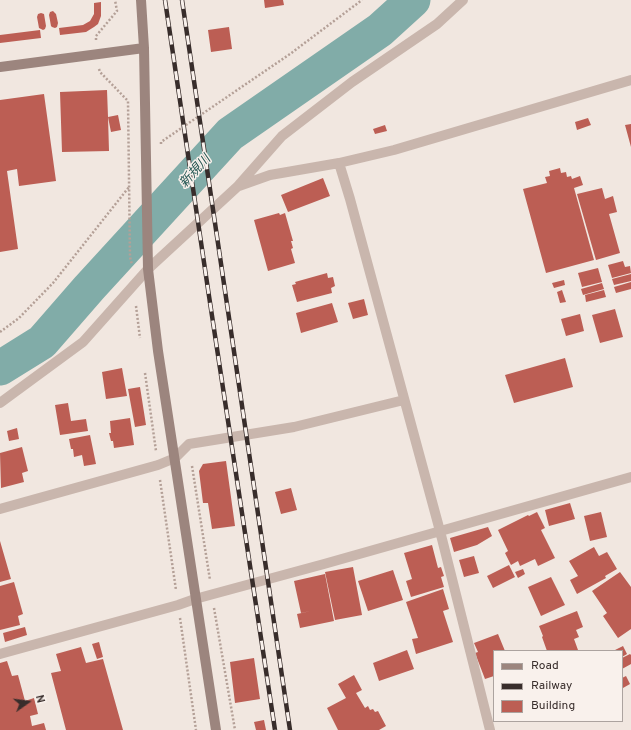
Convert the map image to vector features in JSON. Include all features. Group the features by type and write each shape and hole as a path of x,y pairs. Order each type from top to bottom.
{"street":[{"path":"141,0 144,48 148,270 158,351 216,730"},
{"path":"0,403 83,342 148,270 238,187 282,136 352,82 437,24 464,0"},
{"path":"0,67 144,48"},
{"path":"238,187 270,175 394,150 631,80"},
{"path":"339,162 440,531 490,730"},
{"path":"0,509 158,465 175,458 189,444 294,428 404,400"},
{"path":"0,654 178,605 195,598 324,564 631,477"}],"path":[{"path":"96,40 96,36 117,11 115,0"},
{"path":"161,148 161,142 290,54 362,0"},
{"path":"99,66 100,72 128,101 130,257 133,270 140,343"},
{"path":"0,332 19,318 53,283 129,187"},
{"path":"144,372 196,730"},
{"path":"189,444 235,730"}],"building":[{"path":"264,0 283,0 284,5 265,8"},
{"path":"101,2 101,16 98,24 86,32 60,35 59,28 83,25 90,21 94,14 94,3"},
{"path":"53,11 56,14 58,23 57,27 55,28 51,26 49,15 50,12"},
{"path":"38,14 44,14 46,26 43,30 39,28 37,17"},
{"path":"229,27 232,49 211,52 208,30"},
{"path":"40,30 41,38 0,43 0,35"},
{"path":"107,90 109,151 62,152 60,92"},
{"path":"44,94 56,181 19,186 17,169 7,171 18,249 0,252 0,100"},
{"path":"118,115 121,130 111,132 108,117"},
{"path":"588,118 591,125 577,130 575,122"},
{"path":"631,124 631,147 625,125"},
{"path":"385,125 387,131 375,134 373,129"},
{"path":"560,168 561,173 566,172 567,177 571,176 572,179 580,176 583,185 574,188 594,260 546,273 523,189 547,183 545,177 550,176 549,171"},
{"path":"323,178 330,196 288,212 281,195"},
{"path":"602,188 605,199 613,196 617,212 609,214 620,253 596,260 577,194"},
{"path":"279,213 280,215 285,213 293,241 291,241 293,248 291,249 295,263 268,271 254,220"},
{"path":"623,261 625,267 630,266 631,273 612,278 608,265"},
{"path":"598,268 602,282 582,287 578,273"},
{"path":"327,273 328,278 333,277 335,286 331,288 332,293 297,302 292,285 296,284 295,282"},
{"path":"631,274 631,281 614,285 612,279"},
{"path":"564,280 565,285 554,288 552,283"},
{"path":"631,282 631,289 616,293 614,287"},
{"path":"602,283 604,289 583,295 581,289"},
{"path":"562,290 566,302 560,303 557,292"},
{"path":"604,290 606,297 586,302 585,295"},
{"path":"364,299 368,315 353,319 348,303"},
{"path":"332,303 338,322 301,333 296,313"},
{"path":"615,309 623,337 600,343 592,315"},
{"path":"580,314 584,331 566,336 561,319"},
{"path":"565,358 573,387 514,403 505,375"},
{"path":"122,368 127,396 106,399 102,372"},
{"path":"140,387 146,425 135,427 128,389"},
{"path":"68,403 71,421 86,419 88,431 60,435 55,405"},
{"path":"130,418 134,445 114,448 113,441 111,441 109,433 111,433 110,421"},
{"path":"17,428 19,439 9,441 7,431"},
{"path":"90,435 96,464 84,466 82,455 74,457 69,439"},
{"path":"22,447 28,471 22,473 24,482 1,488 0,453"},
{"path":"226,461 235,526 212,529 208,503 203,503 199,471 203,464"},
{"path":"291,488 297,510 281,514 275,492"},
{"path":"570,503 575,519 549,526 545,510"},
{"path":"537,512 545,528 541,530 555,558 538,566 535,559 520,566 518,561 511,565 505,553 508,551 498,530"},
{"path":"601,512 607,537 590,541 584,516"},
{"path":"488,527 492,536 477,545 454,552 450,538"},
{"path":"0,541 11,579 0,582"},
{"path":"432,545 438,568 441,567 444,576 441,577 444,587 411,597 406,581 412,579 404,553"},
{"path":"594,547 599,556 607,552 617,569 605,576 606,578 577,594 570,580 578,576 569,561"},
{"path":"474,556 479,573 464,577 459,560"},
{"path":"509,565 515,577 493,588 487,576"},
{"path":"353,567 362,615 335,620 325,572"},
{"path":"523,569 525,574 518,578 515,572"},
{"path":"393,570 403,600 368,611 358,581"},
{"path":"620,572 631,587 631,629 618,638 603,616 607,613 592,591"},
{"path":"325,574 334,621 300,628 297,614 311,611 301,613 294,581"},
{"path":"551,577 565,605 541,616 528,587"},
{"path":"14,582 23,614 18,616 20,625 0,630 0,586"},
{"path":"443,589 449,609 443,611 453,642 416,654 412,639 418,638 406,602"},
{"path":"577,611 583,627 576,630 579,637 574,639 578,650 547,650 539,626"},
{"path":"25,627 27,635 5,642 3,633"},
{"path":"498,634 505,650 493,650 493,676 485,679 475,653 478,652 474,643"},
{"path":"99,642 103,657 97,659 92,644"},
{"path":"623,646 627,654 623,656 623,650 615,650"},
{"path":"81,647 86,663 103,659 123,730 66,730 51,673 61,671 56,654"},
{"path":"407,650 414,669 379,681 373,663"},
{"path":"630,654 631,655 631,664 623,668 623,658"},
{"path":"254,658 260,699 235,703 230,662"},
{"path":"7,661 12,676 18,675 25,701 34,698 38,714 30,716 32,726 44,723 46,730 0,730 0,663"},
{"path":"354,675 362,690 356,693 365,708 368,706 370,710 373,709 375,712 378,711 386,726 379,730 338,730 327,708 346,698 338,684"},
{"path":"626,676 630,684 623,688 623,678"},
{"path":"264,720 266,730 256,730 254,722"}],"waterway":[{"name":"新規川","path":"0,368 42,342 89,288 230,134 380,30 413,0"}],"railway":[{"path":"165,0 275,730"},
{"path":"182,0 290,730"}]}
